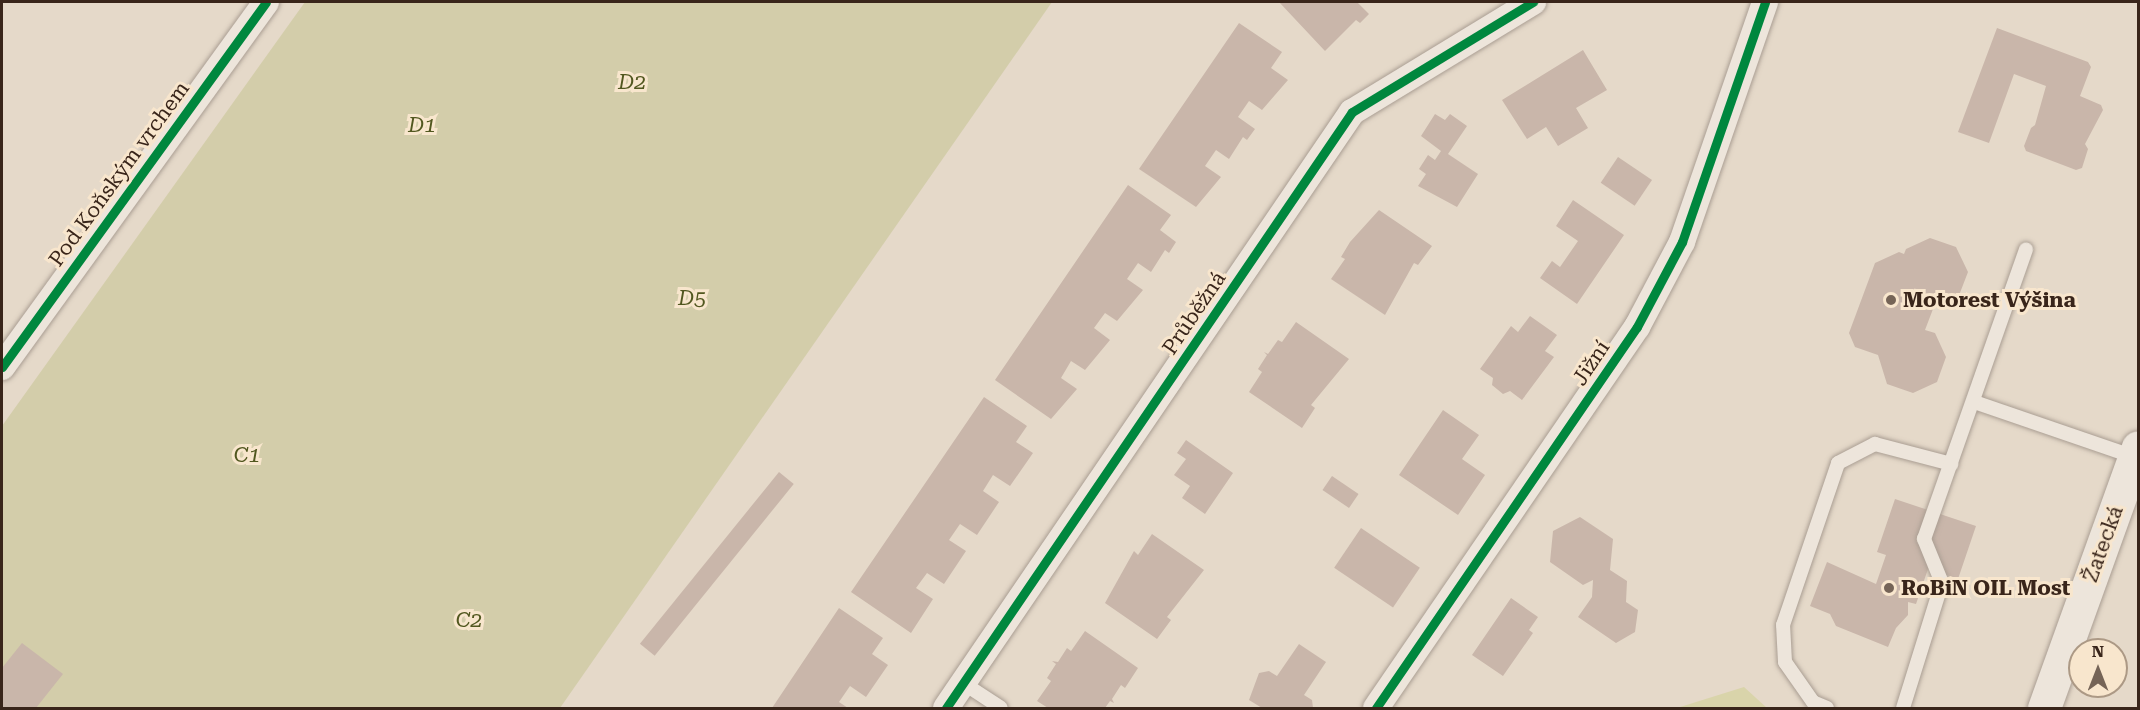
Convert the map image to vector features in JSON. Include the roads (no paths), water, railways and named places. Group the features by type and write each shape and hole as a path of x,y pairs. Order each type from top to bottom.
{"street":[{"name":"Pod Koňským vrchem","path":"2,367 266,2"},
{"name":"Průběžná","path":"946,708 1352,112 1533,2"},
{"name":"Jižní","path":"1376,708 1637,327 1682,242 1765,2"},
{"name":"Žatecká","path":"2044,708 2137,452"}],"lane":[{"path":"1903,708 1942,583 1924,539 2026,249"},
{"path":"1974,402 2137,452"},
{"path":"1827,708 1813,702 1785,662 1783,625 1838,463 1875,444 1951,464"},
{"path":"963,683 1001,708"}],"place":[{"name":"Motorest Výšina","path":"1891,300"},
{"name":"RoBiN OIL Most","path":"1889,588"}],"park label":[{"name":"D2","path":"632,82"},
{"name":"D1","path":"422,125"},
{"name":"D5","path":"692,298"},
{"name":"C1","path":"247,455"},
{"name":"C2","path":"469,620"}]}
